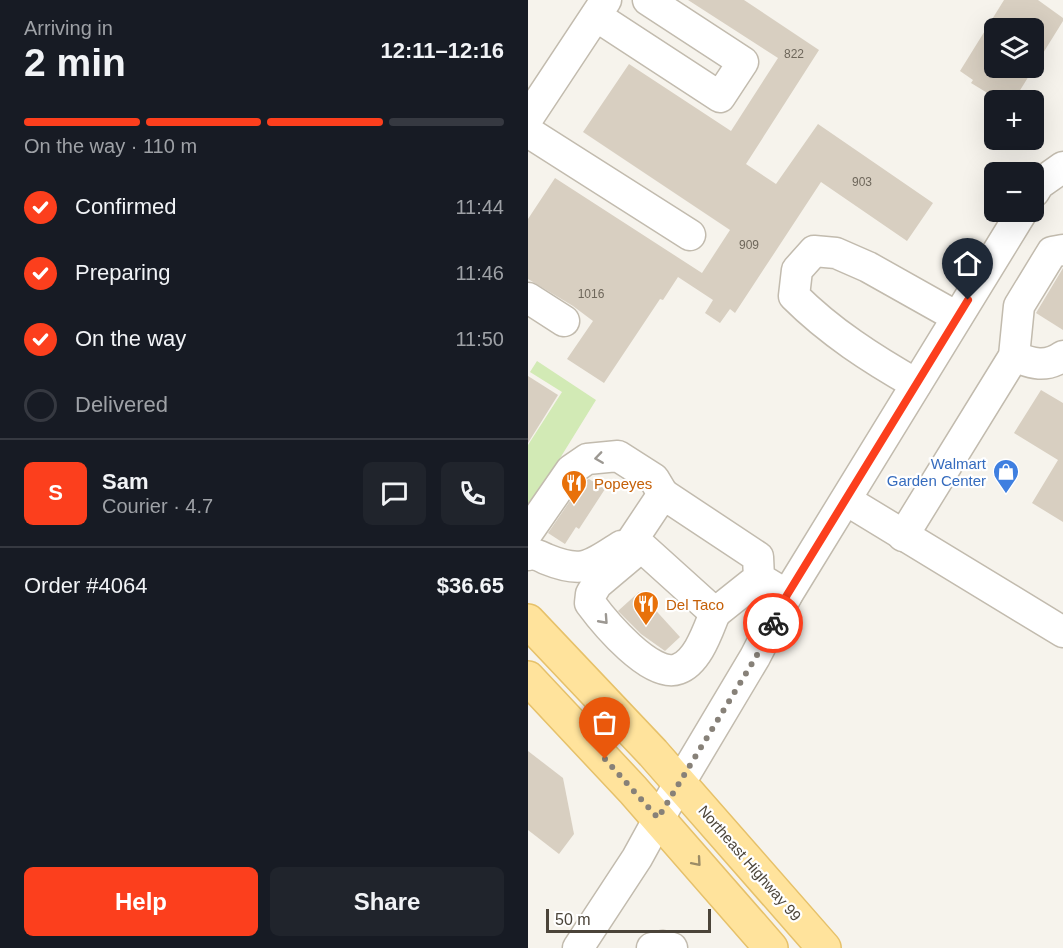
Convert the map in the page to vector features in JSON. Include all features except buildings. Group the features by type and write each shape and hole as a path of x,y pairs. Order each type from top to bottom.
{"main road":[{"name":"Northeast Highway 99","path":"528,621 680,783 824,948"},
{"path":"528,678 658,818 771,948"}],"street":[{"path":"528,118 601,8 720,97 743,62 648,0"},
{"path":"528,132 690,235"},
{"path":"1044,182 1063,167"},
{"path":"578,948 637,858 658,818 756,657 787,595 1016,222"},
{"path":"903,536 1014,357 1019,306 1052,252 1063,250"},
{"path":"916,384 867,356 816,318 794,296 797,270 814,251 836,252 868,267 957,317"},
{"path":"528,298 564,321"},
{"path":"1014,357 1043,365 1063,356"},
{"path":"528,532 571,470 588,459 618,456 654,479 663,494 759,557 759,578"},
{"path":"663,494 637,543 597,584 591,594 590,603 602,619 649,664 664,670 678,670 701,648 715,613 759,578"},
{"path":"846,500 1063,632"},
{"path":"528,555 533,553 574,568 591,566 637,543"},
{"path":"637,543 715,613"},
{"path":"759,578 787,595"},
{"path":"652,948 663,946 672,948"}],"green space":[{"path":"537,361 596,400 528,510 528,445 562,392 530,372"}],"way so far":[{"path":"605,759 658,818 756,657 773,623"}],"place":[{"name":"Walmart Garden Center","path":"1006,495"},
{"name":"Popeyes","path":"574,506"},
{"name":"Del Taco","path":"646,627"}],"route":[{"path":"773,623 787,595 968,300"}]}
